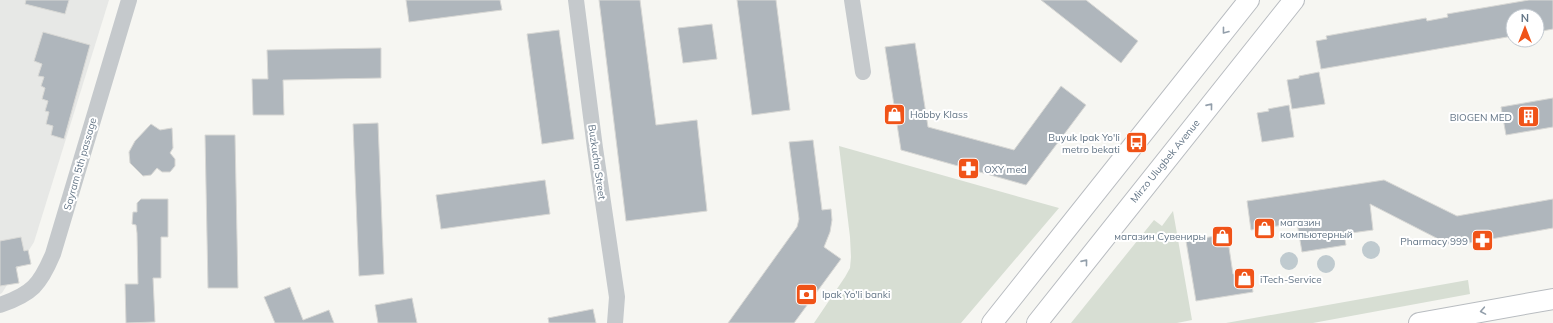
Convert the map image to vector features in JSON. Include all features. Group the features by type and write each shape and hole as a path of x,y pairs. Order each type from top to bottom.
{"main road":[{"path":"992,323 1249,0"},
{"name":"Mirzo Ulugbek Avenue","path":"1037,323 1294,0"},
{"path":"978,323 1048,238 1136,142"},
{"path":"1051,323 1053,313 1061,293"},
{"path":"1423,322 1553,299"}],"street":[{"name":"Sayram 5th passage","path":"0,305 20,298 31,291 42,277 54,254 128,0"},
{"name":"Buzkucha Street","path":"576,0 594,148 617,297 616,323"},
{"path":"852,0 863,72"}],"shaded area":[{"path":"0,0 109,0 34,242 0,294"},
{"path":"839,146 1059,208 961,323 814,323 850,268 850,237"},
{"path":"1173,211 1192,320 1177,323 1071,323 1154,220 1162,226"},
{"path":"1371,241 1377,244 1380,250 1377,256 1371,259 1365,256 1362,250 1365,244"},
{"path":"1289,252 1295,255 1298,261 1295,267 1289,270 1283,267 1280,261 1283,255"},
{"path":"1326,255 1332,258 1335,264 1332,270 1326,273 1320,270 1317,264 1320,258"},
{"path":"1468,280 1470,294 1313,323 1226,323"}],"building":[{"path":"26,0 69,0 65,14 25,4"},
{"path":"406,0 500,0 502,10 409,22"},
{"path":"599,0 640,0 656,125 697,120 707,211 626,221"},
{"path":"737,0 776,0 790,110 752,115"},
{"path":"1041,0 1086,0 1138,41 1121,63"},
{"path":"1529,0 1553,0 1553,29 1545,30 1545,8 1505,8 1505,37 1321,69 1316,41 1327,39 1326,36 1426,18 1427,21 1448,17 1447,14"},
{"path":"712,24 717,59 683,63 678,28"},
{"path":"559,30 574,139 542,144 527,34"},
{"path":"43,32 90,45 64,139 51,135 53,126 46,124 49,112 45,111 48,101 42,99 45,88 41,86 44,77 38,76 42,64 34,61"},
{"path":"915,43 928,127 1014,150 1061,86 1086,105 1026,185 901,150 885,47"},
{"path":"381,48 381,78 283,80 284,115 253,115 252,79 268,79 267,50"},
{"path":"1319,72 1325,104 1292,109 1287,80"},
{"name":"BIOGEN MED","path":"1553,98 1553,127 1506,135 1501,107"},
{"path":"1289,105 1294,137 1262,142 1257,113 1269,111 1268,109"},
{"path":"378,123 384,274 359,276 353,124"},
{"path":"151,124 160,130 172,128 173,148 170,153 175,159 175,166 170,172 162,172 157,168 151,175 143,176 130,163 129,152 135,141"},
{"path":"205,135 235,135 238,288 208,288"},
{"path":"813,140 822,210 831,209 832,220 830,232 824,247 841,259 794,323 728,323 797,227 799,219 789,142"},
{"path":"545,180 550,214 441,229 436,195"},
{"path":"1384,180 1457,216 1553,199 1553,228 1452,246 1370,204 1373,230 1344,234 1346,245 1302,252 1297,223 1251,230 1247,201"},
{"path":"141,199 168,199 168,237 161,237 161,278 153,278 155,322 126,323 125,284 138,284 137,233 136,225 132,224 133,212 137,212 137,203"},
{"path":"1227,234 1233,274 1250,271 1253,292 1196,301 1186,241"},
{"path":"21,237 24,251 28,250 31,264 16,267 19,283 0,286 0,241"},
{"path":"290,287 303,320 329,310 334,323 275,323 264,297"},
{"path":"412,298 417,323 378,323 375,305"},
{"path":"593,309 596,323 549,323 548,318"}],"place":[{"name":"Hobby Klass","path":"895,114"},
{"name":"BIOGEN MED","path":"1528,117"},
{"name":"Buyuk Ipak Yo'li metro bekati","path":"1136,143"},
{"name":"OXY med","path":"969,169"},
{"name":"магазин компьютерный","path":"1265,228"},
{"name":"магазин Сувениры","path":"1222,236"},
{"name":"Pharmacy 999","path":"1483,241"},
{"name":"iTech-Service","path":"1244,279"},
{"name":"Ipak Yo'li banki","path":"806,294"}]}
